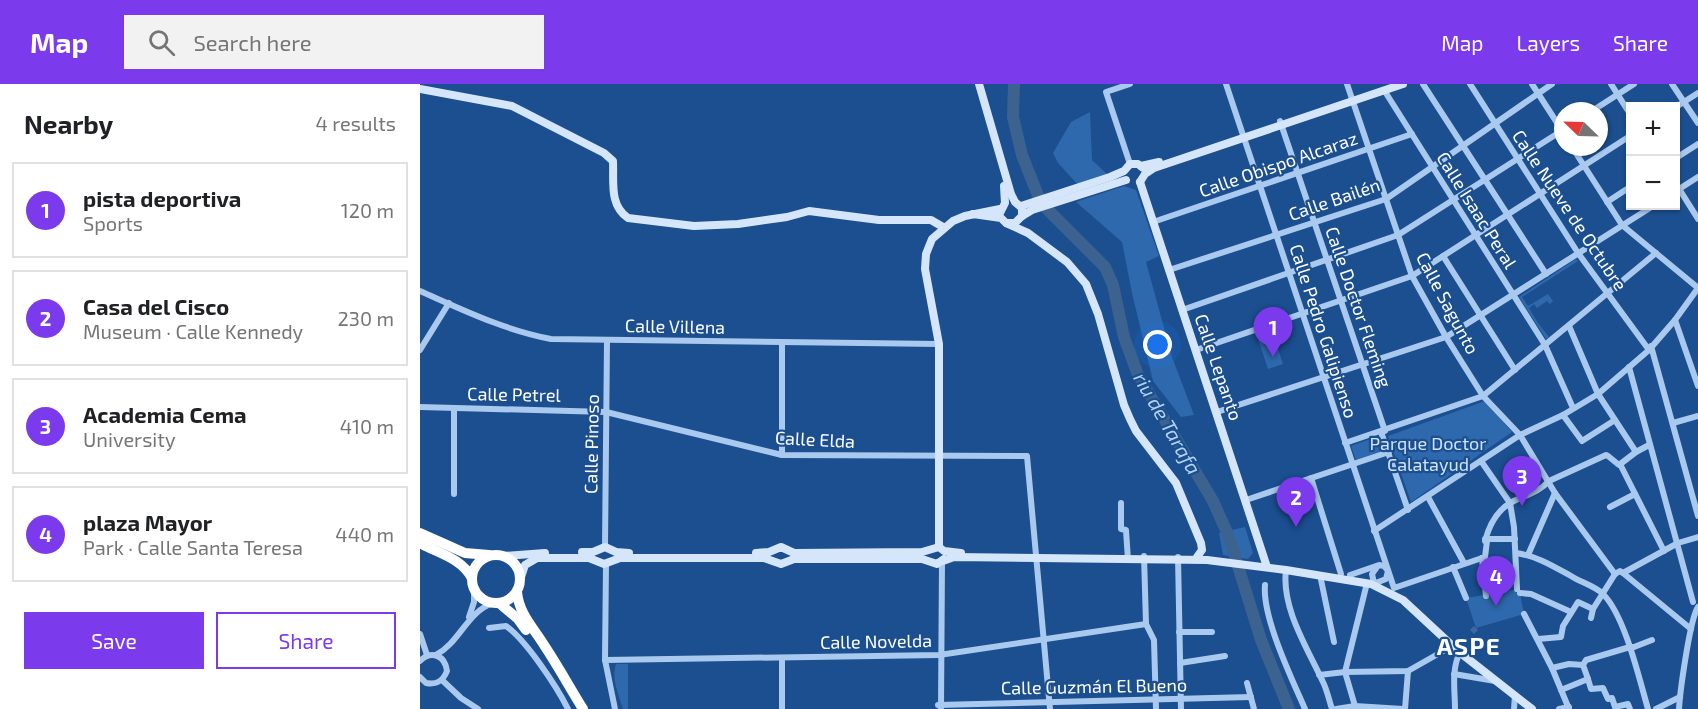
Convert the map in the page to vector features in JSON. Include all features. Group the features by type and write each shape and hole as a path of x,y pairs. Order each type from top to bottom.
{"highway":[{"path":"420,532 465,553 504,556 515,564 520,577 517,592 525,618 583,709"},
{"path":"420,543 466,567 472,578 474,591 485,601 506,602 517,592"},
{"path":"472,578 476,566 489,555"},
{"path":"496,603 518,620 555,664"}],"street":[{"path":"978,84 996,147 1027,228 1070,261 1089,283 1095,294 1133,418 1180,482 1211,559"},
{"path":"1130,84 1106,92 1132,184 1142,174 1154,168 1387,87 1403,84"},
{"name":"Calle Pedro Galipienso","path":"1226,84 1394,588"},
{"name":"Calle Sagunto","path":"1347,84 1412,276 1446,337 1483,396 1520,435 1555,493 1615,574"},
{"path":"1423,84 1545,274"},
{"name":"Calle Nueve de Octubre","path":"1470,84 1578,253 1650,348"},
{"path":"1533,84 1554,117"},
{"name":"Calle Bailén","path":"1169,270 1386,199 1552,84"},
{"path":"1611,84 1626,107"},
{"path":"1606,102 1634,84"},
{"path":"1672,84 1698,123"},
{"name":"Calle Isaac Peral","path":"1387,87 1432,167 1545,345 1573,408"},
{"path":"420,89 512,106 604,153 612,161 616,205 628,218 694,226 738,224 787,217 808,211 879,220 930,220 943,227"},
{"path":"1680,104 1698,93"},
{"name":"Calle Doctor Fleming","path":"1281,123 1364,364 1408,510"},
{"name":"Calle Obispo Alcaraz","path":"1153,222 1412,134"},
{"path":"1182,310 1398,235 1554,137"},
{"path":"1196,350 1412,276 1626,139"},
{"path":"1679,156 1698,144"},
{"path":"996,147 1005,195 1003,213 1013,224 1019,211"},
{"path":"1374,531 1520,435 1563,415 1598,394 1650,348 1676,320 1698,288 1622,225 1578,156"},
{"path":"938,562 945,556 938,549 939,344 925,269 926,254 932,239 943,227 973,214 1032,210 1127,172 1142,174"},
{"name":"Calle Lepanto","path":"1142,174 1153,222 1267,565"},
{"path":"1680,186 1698,177"},
{"path":"1607,202 1626,190"},
{"path":"1680,192 1698,219"},
{"path":"1217,412 1446,337 1646,210"},
{"path":"1003,213 1072,267 1086,284 1098,314 1124,405 1136,431 1182,492 1202,550 1197,557"},
{"path":"1346,443 1483,396 1656,253"},
{"path":"1443,256 1515,370"},
{"name":"Calle Villena","path":"420,291 492,323 534,336 562,340 939,344"},
{"path":"420,350 448,303"},
{"path":"1676,320 1698,386"},
{"path":"1569,326 1598,394 1636,452"},
{"name":"Calle Pinoso","path":"605,549 607,341"},
{"path":"782,343 782,455"},
{"path":"1650,348 1698,516"},
{"path":"1629,367 1695,606 1679,709"},
{"name":"Calle Petrel","path":"420,407 606,412"},
{"path":"454,408 454,494"},
{"name":"Calle Elda","path":"606,412 782,455 1027,456 1036,556"},
{"path":"1563,415 1582,441 1615,420"},
{"path":"1673,423 1698,416"},
{"path":"1619,465 1649,445"},
{"path":"1246,500 1389,452"},
{"path":"1267,565 1394,588 1485,557 1485,539 1491,523 1510,503 1543,488 1549,481 1606,455 1619,465 1664,551"},
{"path":"1480,461 1510,503 1518,591 1531,594 1571,612"},
{"path":"1311,478 1345,574"},
{"path":"1528,555 1555,493"},
{"path":"1610,507 1635,494"},
{"path":"1428,497 1464,563"},
{"path":"1121,503 1121,529 1126,530 1128,558"},
{"path":"1623,573 1678,543 1698,537"},
{"path":"1485,539 1515,539"},
{"path":"504,556 588,552 605,549 621,553 765,553 781,547 794,553 922,552 938,549 954,553 1211,559"},
{"path":"605,549 596,555 605,562"},
{"path":"605,549 613,556 605,562"},
{"path":"773,560 774,549"},
{"path":"938,549 928,555 938,562"},
{"path":"786,562 789,557 788,551"},
{"path":"1516,554 1528,555 1562,569 1602,593 1618,619 1630,647 1648,709"},
{"path":"520,577 525,565 537,558 589,558 605,562 620,558 764,558 779,564 794,559 938,562 954,557 1036,556"},
{"path":"1036,556 1050,709"},
{"path":"1178,558 1197,557 1345,574 1374,584 1403,600"},
{"path":"1144,558 1146,624 1154,640 1156,709"},
{"path":"1178,558 1181,709"},
{"path":"1482,558 1486,596"},
{"path":"605,562 605,660 615,709"},
{"path":"938,562 939,707"},
{"path":"1354,708 1345,672 1374,584 1372,574 1377,566"},
{"path":"1345,574 1384,566 1388,571 1388,577 1374,584"},
{"path":"1453,567 1466,598"},
{"path":"1286,570 1290,604 1305,648 1334,709 1404,709 1408,671"},
{"path":"1591,618 1602,593 1615,574 1620,571 1691,629"},
{"path":"1320,575 1334,642"},
{"path":"1265,585 1266,600 1282,655 1305,709"},
{"path":"1394,588 1403,600 1452,646 1532,709"},
{"path":"467,622 474,602 474,591"},
{"path":"1538,639 1561,637 1563,626 1578,602 1593,609"},
{"path":"436,655 449,645 477,611 496,603"},
{"path":"1524,614 1552,668 1569,708 1559,709"},
{"name":"Calle Novelda","path":"605,660 939,655 1146,624"},
{"path":"489,628 506,626 514,631 550,679 568,709"},
{"path":"1179,632 1212,632"},
{"path":"420,634 427,655"},
{"path":"1583,665 1586,660 1652,640"},
{"path":"420,677 432,684 442,680 447,671 444,661 449,645"},
{"path":"1319,675 1345,672 1408,671 1452,646"},
{"path":"1455,709 1455,662 1460,652"},
{"path":"420,661 427,655 436,655 444,661"},
{"path":"1180,663 1225,656"},
{"path":"782,658 782,709"},
{"path":"1552,668 1569,664 1583,665"},
{"path":"1583,665 1591,689 1603,688 1608,699 1612,698 1615,707 1628,704 1630,709"},
{"path":"1454,674 1498,681"},
{"path":"442,680 461,698 478,709"},
{"path":"1561,690 1588,680"},
{"path":"1247,683 1254,709"},
{"path":"1514,709 1515,695"},
{"name":"Calle Guzmán El Bueno","path":"939,707 1050,701 1251,697"},
{"path":"1656,709 1680,697"}],"green space":[{"path":"1090,112 1092,160 1110,177 1080,187 1058,163 1053,153 1071,122"},
{"path":"1124,186 1136,190 1159,256 1146,262 1172,357 1194,415 1181,417 1153,381 1122,242 1076,202"},
{"path":"1576,259 1578,261 1522,297 1528,306 1548,294 1553,301 1550,304 1547,301 1537,308 1534,304 1529,308 1549,337 1546,339 1519,297"},
{"path":"1273,334 1283,364 1268,369 1258,339"},
{"name":"Parque Doctor Calatayud","path":"1485,401 1512,432 1411,502 1388,436"},
{"path":"1382,435 1388,449 1356,460 1351,446"},
{"path":"1245,527 1253,553 1248,559 1223,555 1219,533"},
{"path":"1519,589 1524,614 1476,628 1466,598"},
{"path":"616,664 628,664 628,709 623,709 616,687 614,675"}],"waterway":[{"name":"riu de Tarafa","path":"1014,84 1013,117 1022,155 1041,203 1105,267 1113,285 1124,337 1138,375 1213,501 1229,537 1261,640 1289,709"}],"tunnel":[{"path":"1472,632 1476,628"}],"place":[{"name":"pista deportiva","path":"1273,357"},
{"name":"Academia Cema","path":"1522,506"},
{"name":"Casa del Cisco","path":"1296,527"},
{"name":"plaza Mayor","path":"1496,606"}],"district":[{"name":"ASPE","path":"1469,645"}]}
